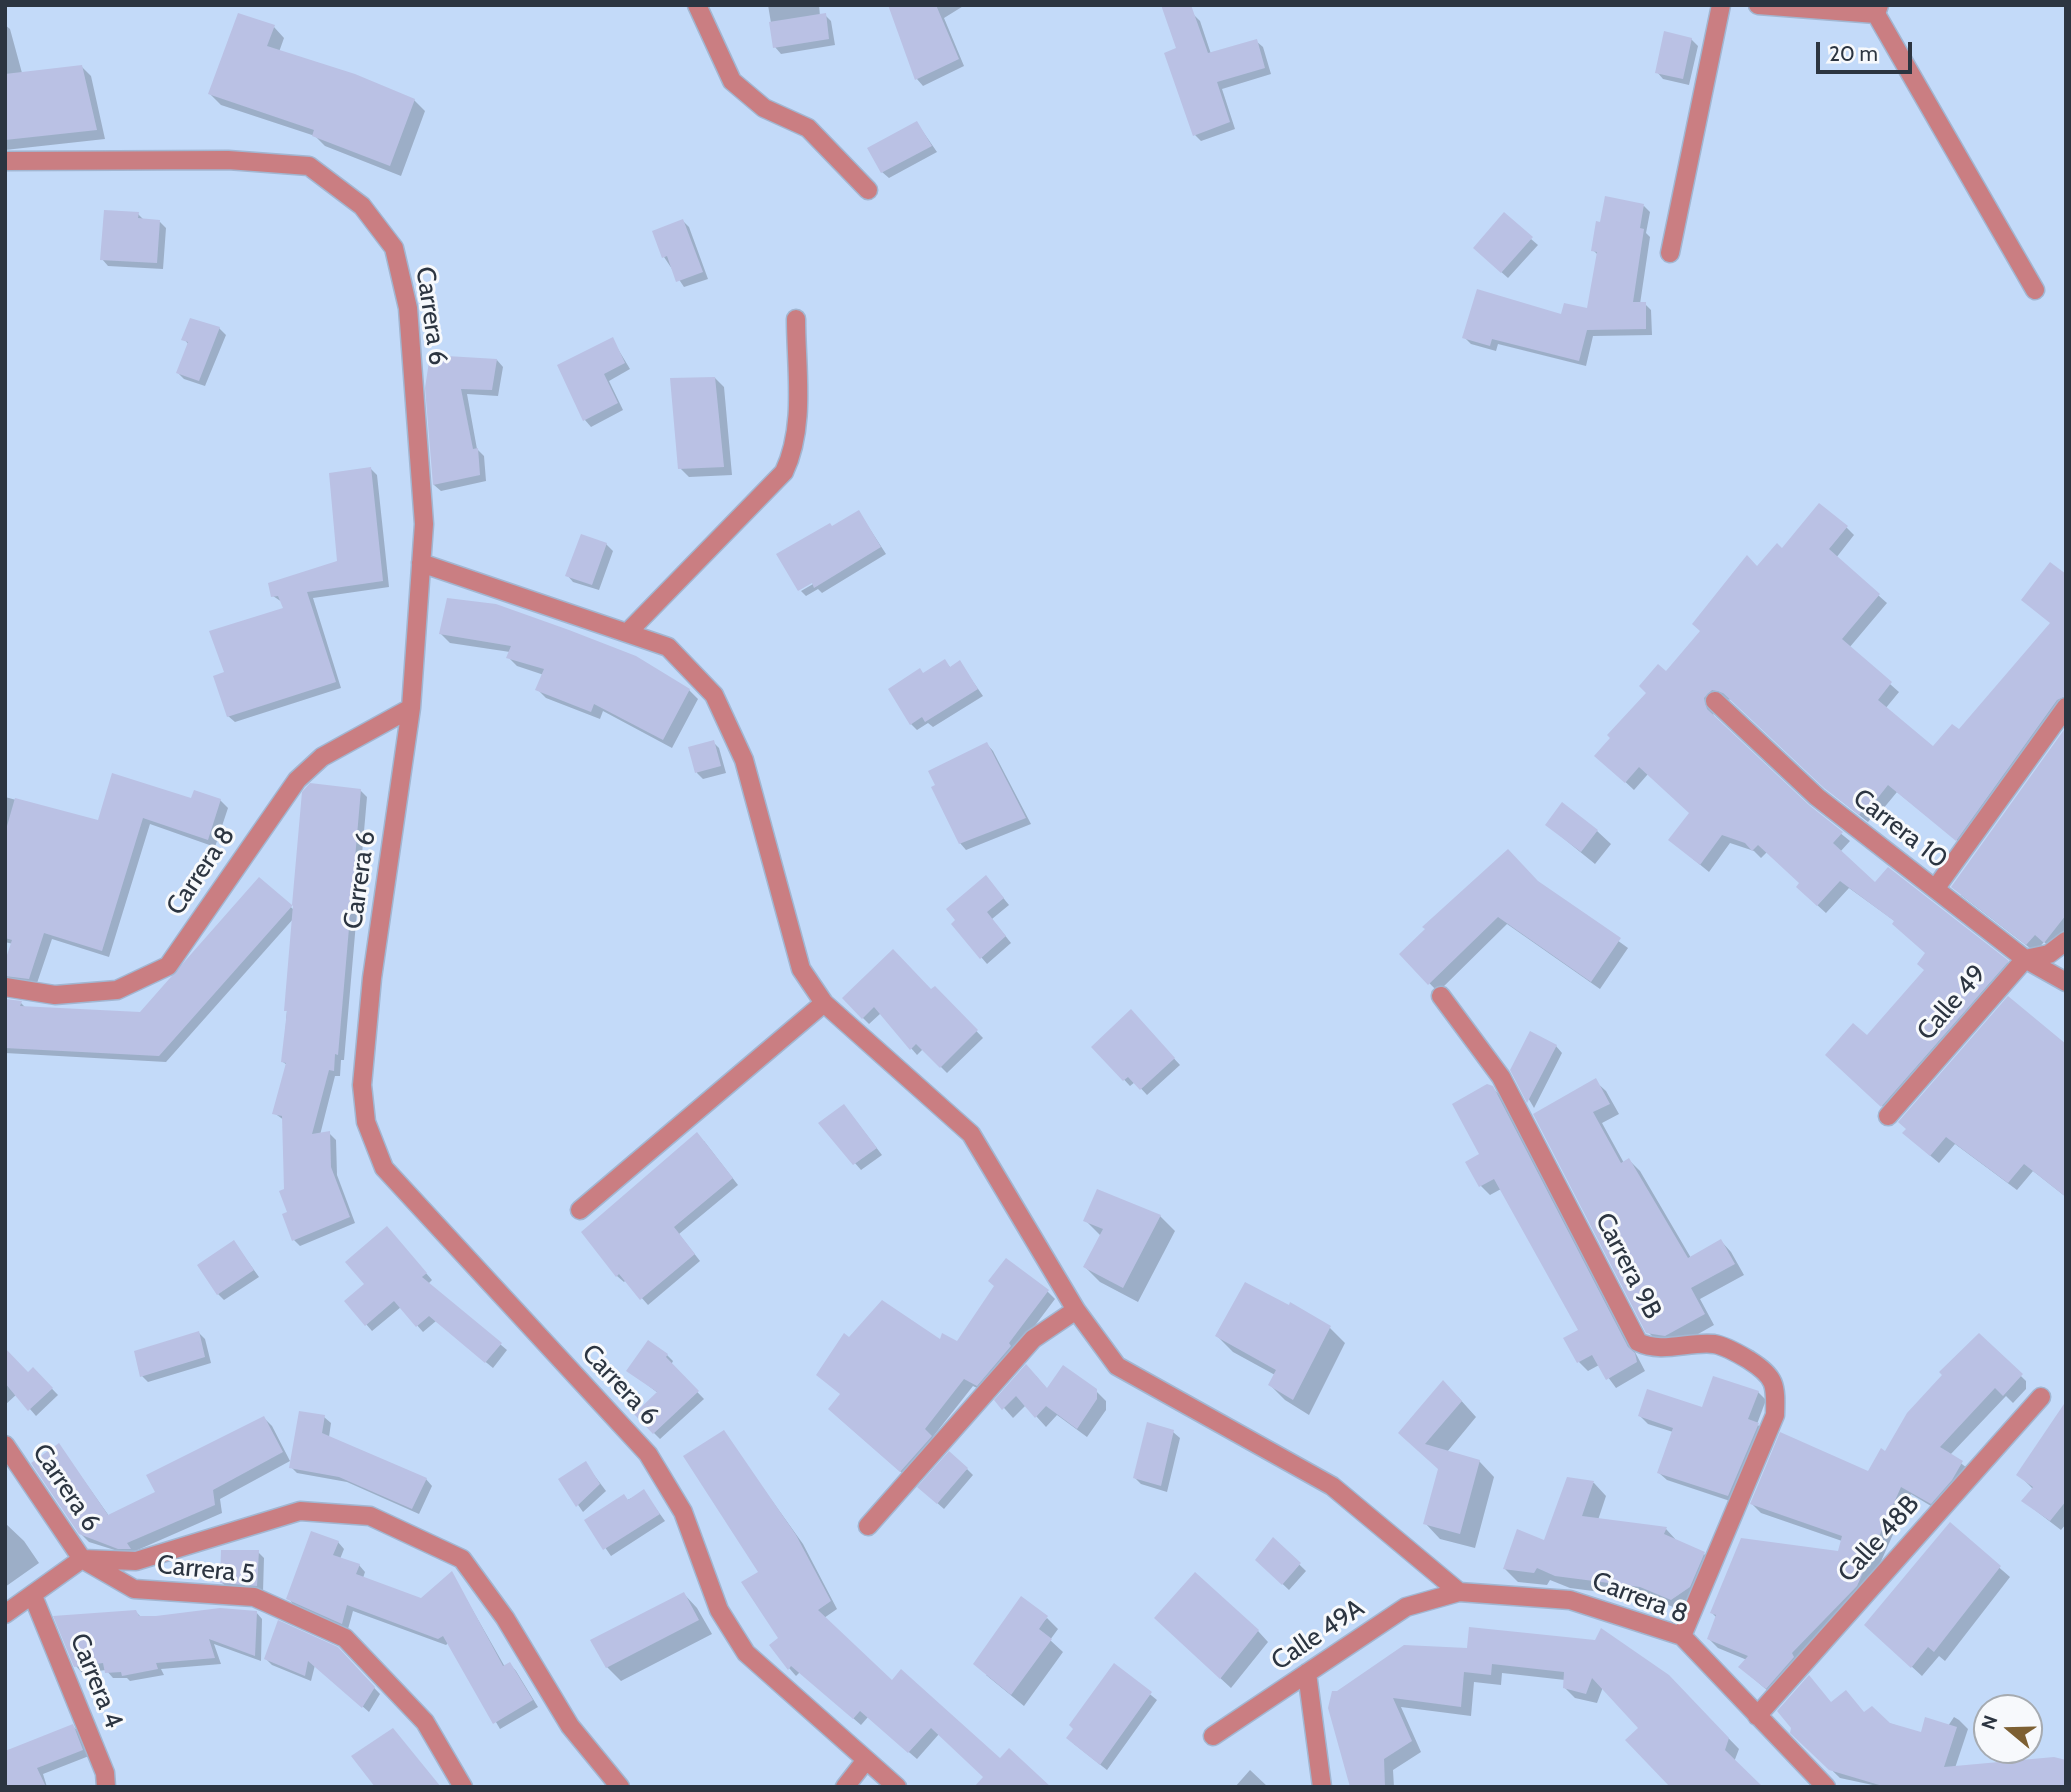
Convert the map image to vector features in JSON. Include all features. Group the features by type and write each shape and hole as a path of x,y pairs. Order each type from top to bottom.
{"street":[{"path":"696,5 732,81 764,108 808,128 868,190"},
{"path":"1670,253 1721,5"},
{"path":"1758,5 1877,10 2035,290"},
{"name":"Carrera 6","path":"5,161 228,160 309,166 362,206 394,248 408,308 424,524 411,708 372,978 362,1085 366,1122 384,1168 648,1454 683,1512 719,1609 746,1653 897,1787"},
{"path":"628,631 784,472 793,452 797,425 796,319"},
{"path":"421,563 628,631 668,647 713,695 744,760 801,969 824,1003 971,1134 1076,1310 1116,1366 1332,1486 1459,1592"},
{"name":"Carrera 10","path":"1716,701 1817,797 2025,959 2066,982"},
{"path":"1935,889 2066,707"},
{"name":"Carrera 8","path":"5,987 55,995 117,990 168,966 297,780 321,757 411,708"},
{"name":"Calle 49","path":"1888,1116 2025,959 2049,954 2066,941"},
{"name":"Carrera 9B","path":"1441,996 1501,1077 1638,1342 1661,1347 1714,1345 1737,1353 1766,1371 1775,1387 1775,1415 1682,1636"},
{"path":"580,1210 824,1003"},
{"path":"868,1527 1033,1339 1076,1310"},
{"name":"Calle 48B","path":"1758,1716 2041,1397"},
{"name":"Carrera 6","path":"5,1446 82,1559 136,1561 300,1511 370,1516 462,1559 505,1618 570,1726 620,1787"},
{"path":"5,1614 82,1559"},
{"name":"Carrera 5","path":"82,1559 134,1589 254,1597 345,1638 425,1722 463,1787"},
{"name":"Carrera 8","path":"1459,1592 1570,1600 1682,1636 1826,1787"},
{"name":"Calle 49A","path":"1213,1736 1406,1607 1459,1592"},
{"name":"Carrera 4","path":"33,1595 105,1773 106,1787"},
{"path":"1307,1673 1322,1787"},
{"path":"845,1787 866,1760"}],"building":[{"path":"888,5 936,5 959,59 915,80"},
{"path":"1161,5 1191,5 1208,53 1257,39 1265,68 1217,82 1230,122 1193,136 1164,53 1176,48"},
{"path":"238,13 275,25 267,46 355,74 415,99 390,166 312,136 314,130 208,94"},
{"path":"826,13 829,39 773,48 769,22"},
{"path":"1664,31 1692,38 1683,79 1655,73"},
{"path":"82,65 97,130 5,140 5,74"},
{"path":"917,121 932,146 881,173 867,148"},
{"path":"1605,196 1644,204 1640,228 1644,229 1633,302 1646,302 1646,329 1587,330 1579,361 1492,339 1490,346 1462,338 1477,289 1561,314 1564,303 1587,308 1597,252 1591,251 1596,221 1600,222"},
{"path":"104,210 139,212 138,218 160,220 157,263 100,260"},
{"path":"1504,212 1533,237 1501,273 1473,248"},
{"path":"683,219 703,272 676,282 667,256 662,258 652,231"},
{"path":"190,318 220,327 199,381 176,373 188,342 181,340"},
{"path":"613,337 625,363 604,374 618,403 583,421 557,365"},
{"path":"430,355 497,359 492,390 461,389 473,449 478,448 480,475 433,485 425,388"},
{"path":"715,377 724,467 678,469 670,378"},
{"path":"371,467 383,581 307,592 336,682 227,717 213,676 224,672 209,631 283,608 278,596 271,597 268,583 337,561 329,473"},
{"path":"1819,503 1848,526 1829,549 1880,594 1842,639 1892,682 1878,700 1933,746 1952,724 1959,729 2050,623 2021,600 2050,562 2066,574 2066,696 2057,700 1956,841 1888,785 1869,809 1866,806 1859,815 1824,788 1723,693 1712,690 1704,698 1707,709 1809,805 1843,832 1833,843 1875,882 1888,867 2009,961 1881,1107 1825,1055 1853,1023 1867,1035 1924,970 1917,964 1925,953 1892,924 1894,921 1840,881 1817,906 1796,887 1799,883 1758,845 1752,851 1745,843 1722,835 1700,865 1668,840 1689,813 1639,767 1625,783 1594,756 1610,738 1607,735 1646,693 1639,686 1658,664 1666,671 1700,631 1692,624 1747,555 1757,566 1777,543 1782,548"},
{"path":"859,510 881,547 814,588 812,583 798,591 776,554"},
{"path":"581,534 607,543 592,585 565,576"},
{"path":"447,598 496,604 569,630 636,656 690,689 663,740 594,704 591,712 535,690 544,669 506,658 511,646 439,634"},
{"path":"945,659 950,667 960,660 978,689 925,722 922,717 910,725 888,689 920,668 923,673"},
{"path":"2066,727 2066,915 2044,943 2035,935 2026,945 1951,887"},
{"path":"714,740 721,766 695,773 688,747"},
{"path":"987,742 1026,818 959,844 931,787 935,785 928,771"},
{"path":"112,773 191,798 194,790 221,799 208,840 143,818 102,951 44,933 29,979 5,976 5,961 12,940 5,938 5,833 15,798 98,820"},
{"path":"310,783 361,789 338,1055 335,1054 334,1071 329,1070 312,1134 330,1131 331,1167 350,1217 292,1241 282,1214 287,1212 279,1191 284,1189 282,1116 272,1114 286,1063 281,1062 293,905 159,1056 5,1048 5,999 22,1001 20,1006 140,1012 259,877 292,905 302,792"},
{"path":"1562,802 1598,830 1581,852 1545,825"},
{"path":"1508,849 1538,881 1621,938 1591,982 1498,917 1428,985 1399,954 1425,929 1422,927"},
{"path":"986,875 1004,898 987,912 1006,936 980,959 951,924 955,920 946,909"},
{"path":"893,949 931,989 935,986 978,1030 940,1068 916,1044 910,1050 874,1007 862,1019 842,998"},
{"path":"2008,996 2066,1044 2066,1197 2024,1164 2008,1183 1946,1137 1930,1156 1902,1133 1906,1129 1898,1122"},
{"path":"1131,1009 1175,1058 1140,1090 1128,1077 1123,1081 1091,1047"},
{"path":"1530,1031 1557,1045 1527,1103 1510,1070"},
{"path":"1596,1078 1610,1104 1593,1112 1621,1163 1629,1158 1688,1258 1721,1239 1735,1264 1691,1288 1705,1314 1665,1336 1646,1333 1533,1114"},
{"path":"1487,1084 1493,1086 1628,1347 1635,1353 1637,1362 1606,1380 1592,1355 1577,1363 1563,1338 1578,1330 1494,1179 1479,1187 1465,1162 1479,1154 1452,1104"},
{"path":"844,1104 877,1148 853,1165 818,1123"},
{"path":"697,1132 733,1178 674,1227 695,1254 640,1300 619,1274 616,1277 581,1232"},
{"path":"1097,1189 1161,1215 1123,1288 1083,1267 1103,1229 1083,1221"},
{"path":"387,1226 427,1273 422,1277 502,1343 485,1363 429,1316 416,1327 394,1301 365,1326 344,1301 364,1284 345,1262"},
{"path":"234,1240 254,1270 217,1295 197,1265"},
{"path":"1006,1258 1049,1290 1009,1343 1011,1346 977,1386 964,1379 925,1429 932,1436 900,1472 828,1409 840,1394 816,1375 844,1333 849,1337 882,1300 940,1339 942,1333 957,1341 994,1286 988,1281"},
{"path":"1245,1282 1289,1305 1290,1302 1331,1326 1293,1400 1268,1385 1276,1370 1215,1336"},
{"path":"199,1331 205,1357 140,1377 134,1351"},
{"path":"1979,1333 2023,1374 2003,1396 1995,1388 1940,1447 1963,1461 1952,1480 1931,1504 1901,1487 1857,1586 1792,1653 1794,1657 1766,1689 1738,1667 1748,1656 1707,1639 1716,1615 1710,1613 1741,1538 1838,1551 1842,1536 1750,1504 1780,1432 1868,1471 1881,1448 1885,1451 1907,1413 1942,1375 1939,1372"},
{"path":"648,1340 668,1354 666,1357 699,1391 653,1434 634,1414 657,1392 626,1371"},
{"path":"5,1348 28,1372 33,1367 53,1388 28,1411 5,1383"},
{"path":"1026,1364 1047,1388 1063,1365 1097,1389 1097,1399 1077,1429 1046,1406 1035,1418 1016,1396 1002,1410 994,1400"},
{"path":"1713,1376 1759,1391 1748,1419 1759,1423 1728,1496 1657,1473 1673,1428 1638,1416 1647,1389 1702,1407"},
{"path":"1443,1380 1462,1401 1425,1444 1480,1460 1460,1534 1423,1524 1438,1469 1398,1433"},
{"path":"2066,1401 2066,1501 2050,1521 2021,1501 2033,1487 2016,1475"},
{"path":"299,1411 325,1415 322,1433 427,1478 412,1509 339,1477 289,1468"},
{"path":"264,1416 283,1452 213,1490 215,1505 127,1543 131,1549 118,1549 79,1534 31,1463 59,1443 108,1515 155,1492 146,1475"},
{"path":"1147,1422 1174,1430 1161,1486 1133,1478"},
{"path":"724,1430 796,1535 831,1601 818,1610 892,1680 901,1669 1000,1758 1009,1748 1051,1787 974,1787 983,1777 931,1728 908,1753 860,1711 853,1719 791,1666 788,1670 769,1645 778,1638 741,1582 758,1572 683,1456"},
{"path":"949,1451 968,1468 937,1504 917,1487"},
{"path":"586,1461 600,1484 576,1507 558,1479"},
{"path":"1567,1477 1594,1481 1582,1516 1667,1527 1664,1534 1705,1552 1690,1587 1671,1600 1640,1587 1555,1576 1537,1568 1534,1573 1503,1569 1517,1529 1544,1540"},
{"path":"644,1489 660,1514 603,1550 584,1520 624,1494 628,1500"},
{"path":"1950,1522 2001,1566 1934,1652 1928,1647 1911,1668 1864,1625"},
{"path":"311,1531 339,1541 333,1555 360,1564 356,1574 421,1598 452,1571 503,1666 510,1662 533,1700 493,1724 443,1636 438,1639 347,1605 342,1624 286,1599"},
{"path":"1273,1537 1301,1563 1282,1585 1255,1560"},
{"path":"221,1550 259,1550 257,1586 220,1583"},
{"path":"1195,1572 1259,1630 1220,1679 1154,1618"},
{"path":"684,1592 699,1620 606,1668 590,1640"},
{"path":"1021,1596 1048,1616 1039,1629 1052,1639 1011,1695 973,1664"},
{"path":"220,1608 257,1611 255,1656 209,1639 215,1658 156,1663 158,1669 122,1676 121,1672 105,1673 103,1663 74,1667 53,1616 136,1610 139,1616 156,1616"},
{"path":"278,1620 338,1647 375,1687 362,1708 308,1661 305,1676 264,1659"},
{"path":"1469,1627 1595,1640 1601,1628 1669,1675 1729,1738 1725,1750 1763,1787 1670,1787 1625,1740 1638,1728 1592,1678 1586,1694 1563,1688 1564,1672 1492,1664 1491,1675 1464,1672 1461,1707 1393,1698 1412,1741 1384,1759 1385,1787 1350,1787 1328,1708 1332,1691 1337,1691 1404,1645 1467,1648"},
{"path":"1114,1663 1152,1692 1100,1765 1066,1738 1073,1729 1069,1725"},
{"path":"1809,1675 1831,1702 1846,1690 1864,1712 1872,1706 1890,1723 1921,1732 1925,1717 1957,1727 1944,1767 2043,1764 2043,1758 2054,1757 2066,1760 2066,1787 1886,1787 1829,1770 1790,1733 1791,1728 1777,1711"},
{"path":"73,1724 83,1750 37,1768 46,1787 5,1787 5,1751"},
{"path":"393,1728 441,1787 375,1787 351,1756"}]}
